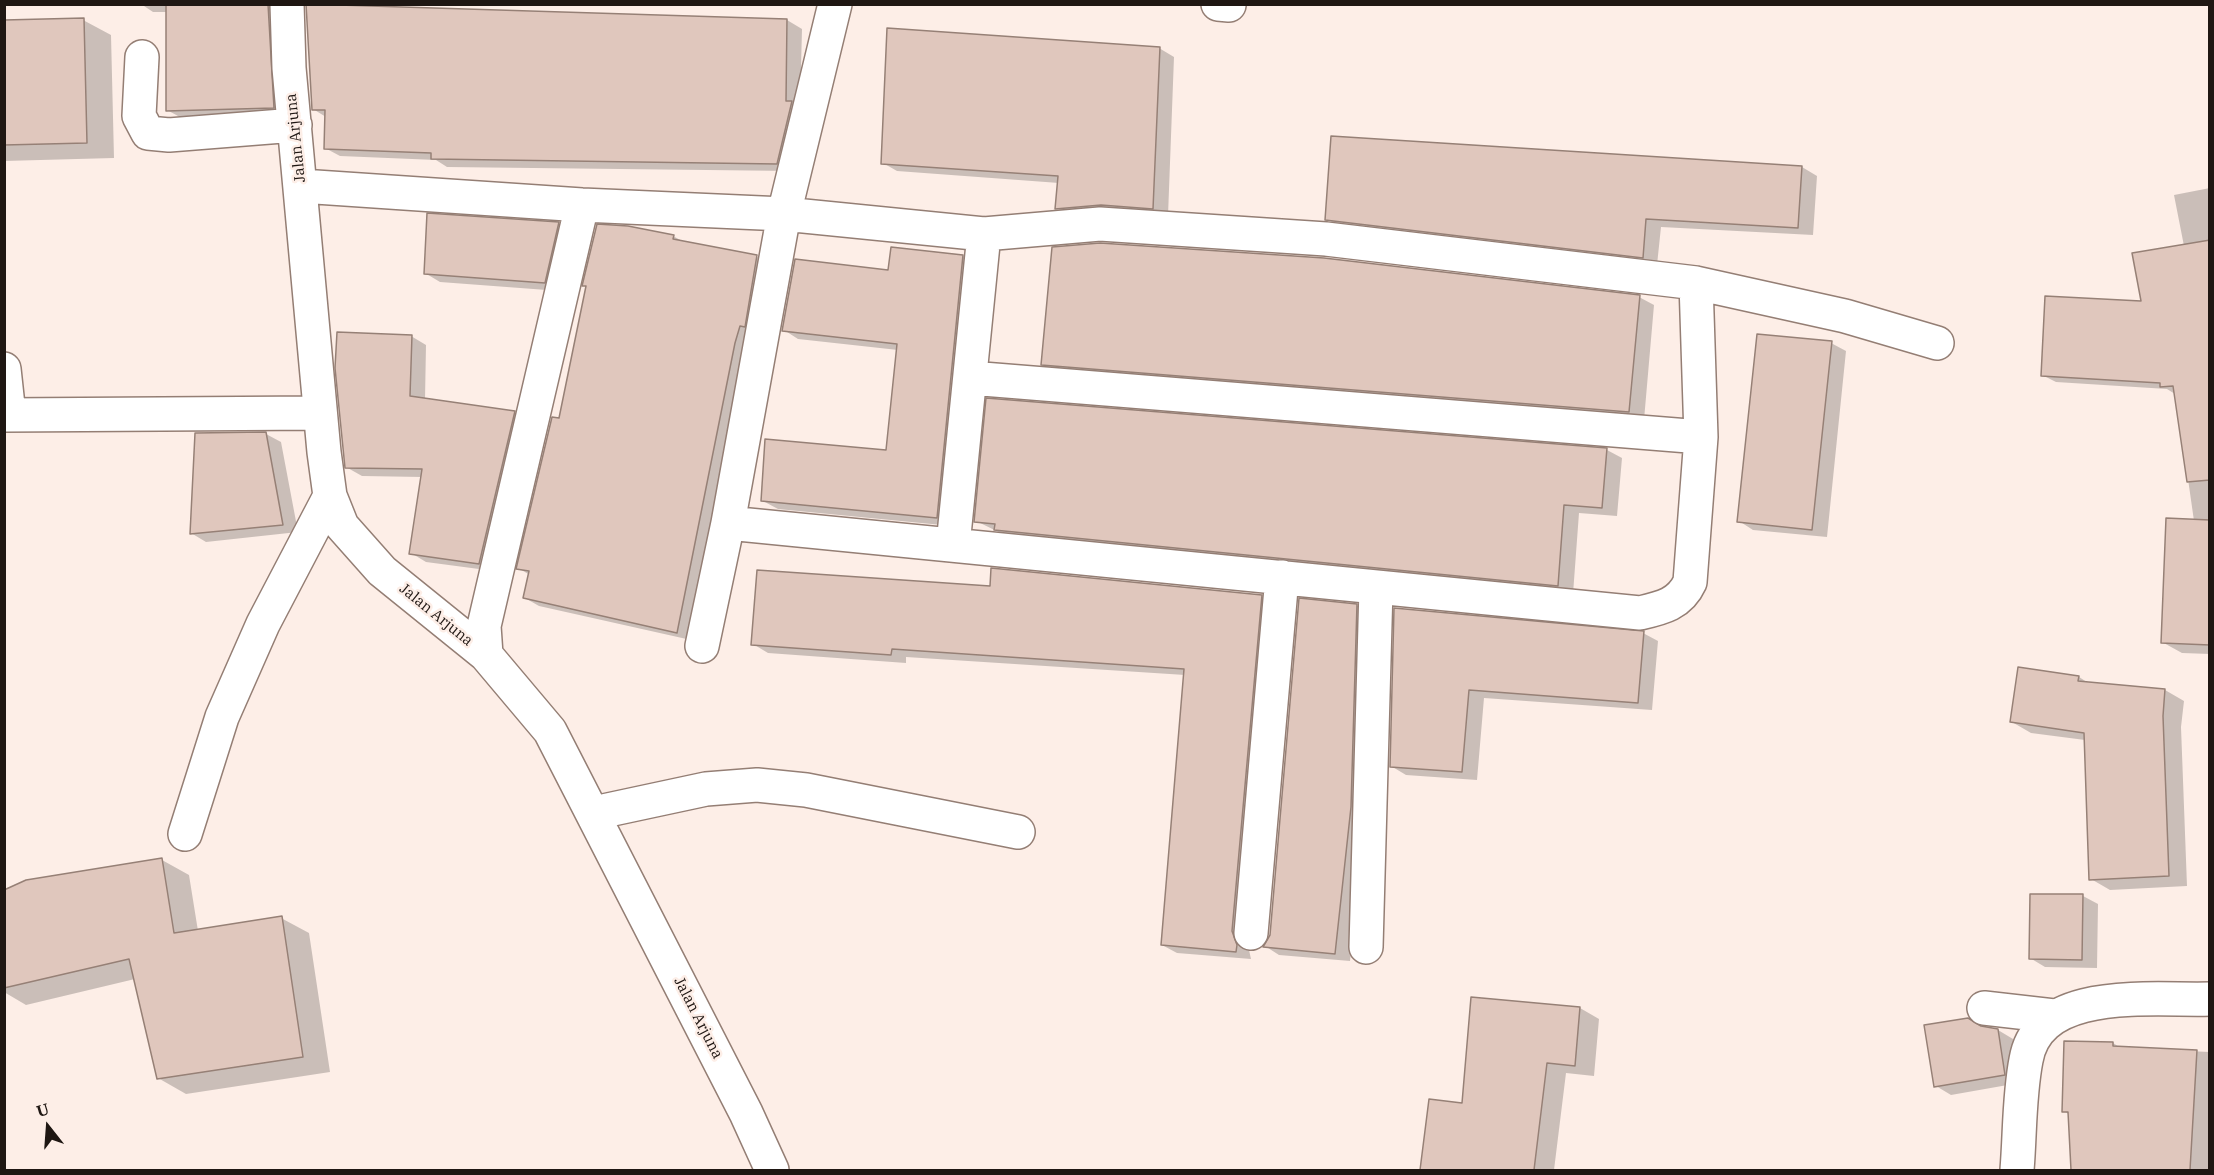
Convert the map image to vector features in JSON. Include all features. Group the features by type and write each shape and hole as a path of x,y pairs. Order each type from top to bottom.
{"street":[{"name":"Jalan Arjuna","path":"287,4 289,68 320,414 330,496 342,526 382,571 486,655 550,731 746,1113 772,1170"},
{"path":"702,646 728,523 784,214 835,4"},
{"path":"142,57 139,116 148,133 169,135 295,125"},
{"path":"301,186 582,206 784,214 984,234 1100,224 1326,239 1696,283 1845,316 1937,343"},
{"path":"486,655 484,626 582,206"},
{"path":"953,545 984,234"},
{"path":"728,523 1640,613 1668,607 1679,598 1690,582 1701,437 1696,283"},
{"path":"4,369 7,415 320,414"},
{"path":"970,378 1701,437"},
{"path":"185,834 222,717 263,624 330,496"},
{"path":"1251,933 1282,577"},
{"path":"1366,946 1376,588"},
{"path":"594,813 706,789 757,785 806,790 1018,831"},
{"path":"2017,1170 2026,1059 2034,1036 2043,1024 2054,1016 2103,1002 2210,999"},
{"path":"1984,1008 2054,1016"}],"building":[{"path":"166,4 268,4 274,108 166,111"},
{"path":"306,4 787,19 786,101 792,101 777,164 431,159 431,153 324,149 325,110 312,110"},
{"path":"84,18 87,143 4,145 4,20"},
{"path":"887,28 1160,47 1153,209 1101,205 1055,209 1058,176 881,164"},
{"path":"1331,136 1802,166 1798,228 1646,219 1643,258 1325,220"},
{"path":"427,213 559,222 545,283 424,274"},
{"path":"597,224 628,226 674,235 673,239 757,255 745,327 740,326 735,343 677,633 523,598 529,571 516,569 552,417 559,418 586,286 582,286"},
{"path":"2210,240 2210,480 2187,482 2173,386 2160,387 2160,383 2041,376 2045,296 2141,301 2132,253"},
{"path":"1100,243 1324,258 1640,295 1629,412 1041,365 1052,247"},
{"path":"891,247 963,255 937,518 761,501 765,439 886,450 897,344 782,331 795,259 888,270"},
{"path":"337,332 412,335 410,396 515,411 479,564 409,554 422,469 345,468 335,368"},
{"path":"1757,334 1832,341 1812,530 1737,522"},
{"path":"986,398 1607,448 1602,508 1564,505 1558,586 994,530 995,524 974,522"},
{"path":"266,432 283,525 190,534 195,433"},
{"path":"2166,518 2210,520 2210,645 2161,643"},
{"path":"991,568 1262,595 1232,931 1237,945 1236,952 1161,945 1184,669 892,649 891,655 751,645 757,570 990,586"},
{"path":"1299,598 1357,604 1351,807 1335,954 1263,947 1270,935"},
{"path":"1394,608 1644,631 1638,703 1469,690 1462,772 1390,767"},
{"path":"2018,667 2079,676 2078,681 2165,689 2163,716 2169,876 2089,880 2084,733 2010,722"},
{"path":"162,858 174,933 282,916 303,1057 157,1079 129,959 4,988 4,890 26,880"},
{"path":"2030,894 2083,894 2082,960 2029,959"},
{"path":"1471,997 1580,1007 1575,1066 1547,1063 1534,1170 1420,1170 1429,1099 1462,1103"},
{"path":"1968,1018 1981,1026 1998,1029 2005,1075 1934,1087 1924,1025"},
{"path":"2064,1041 2113,1042 2113,1046 2197,1050 2190,1170 2071,1170 2068,1112 2062,1112"}]}
